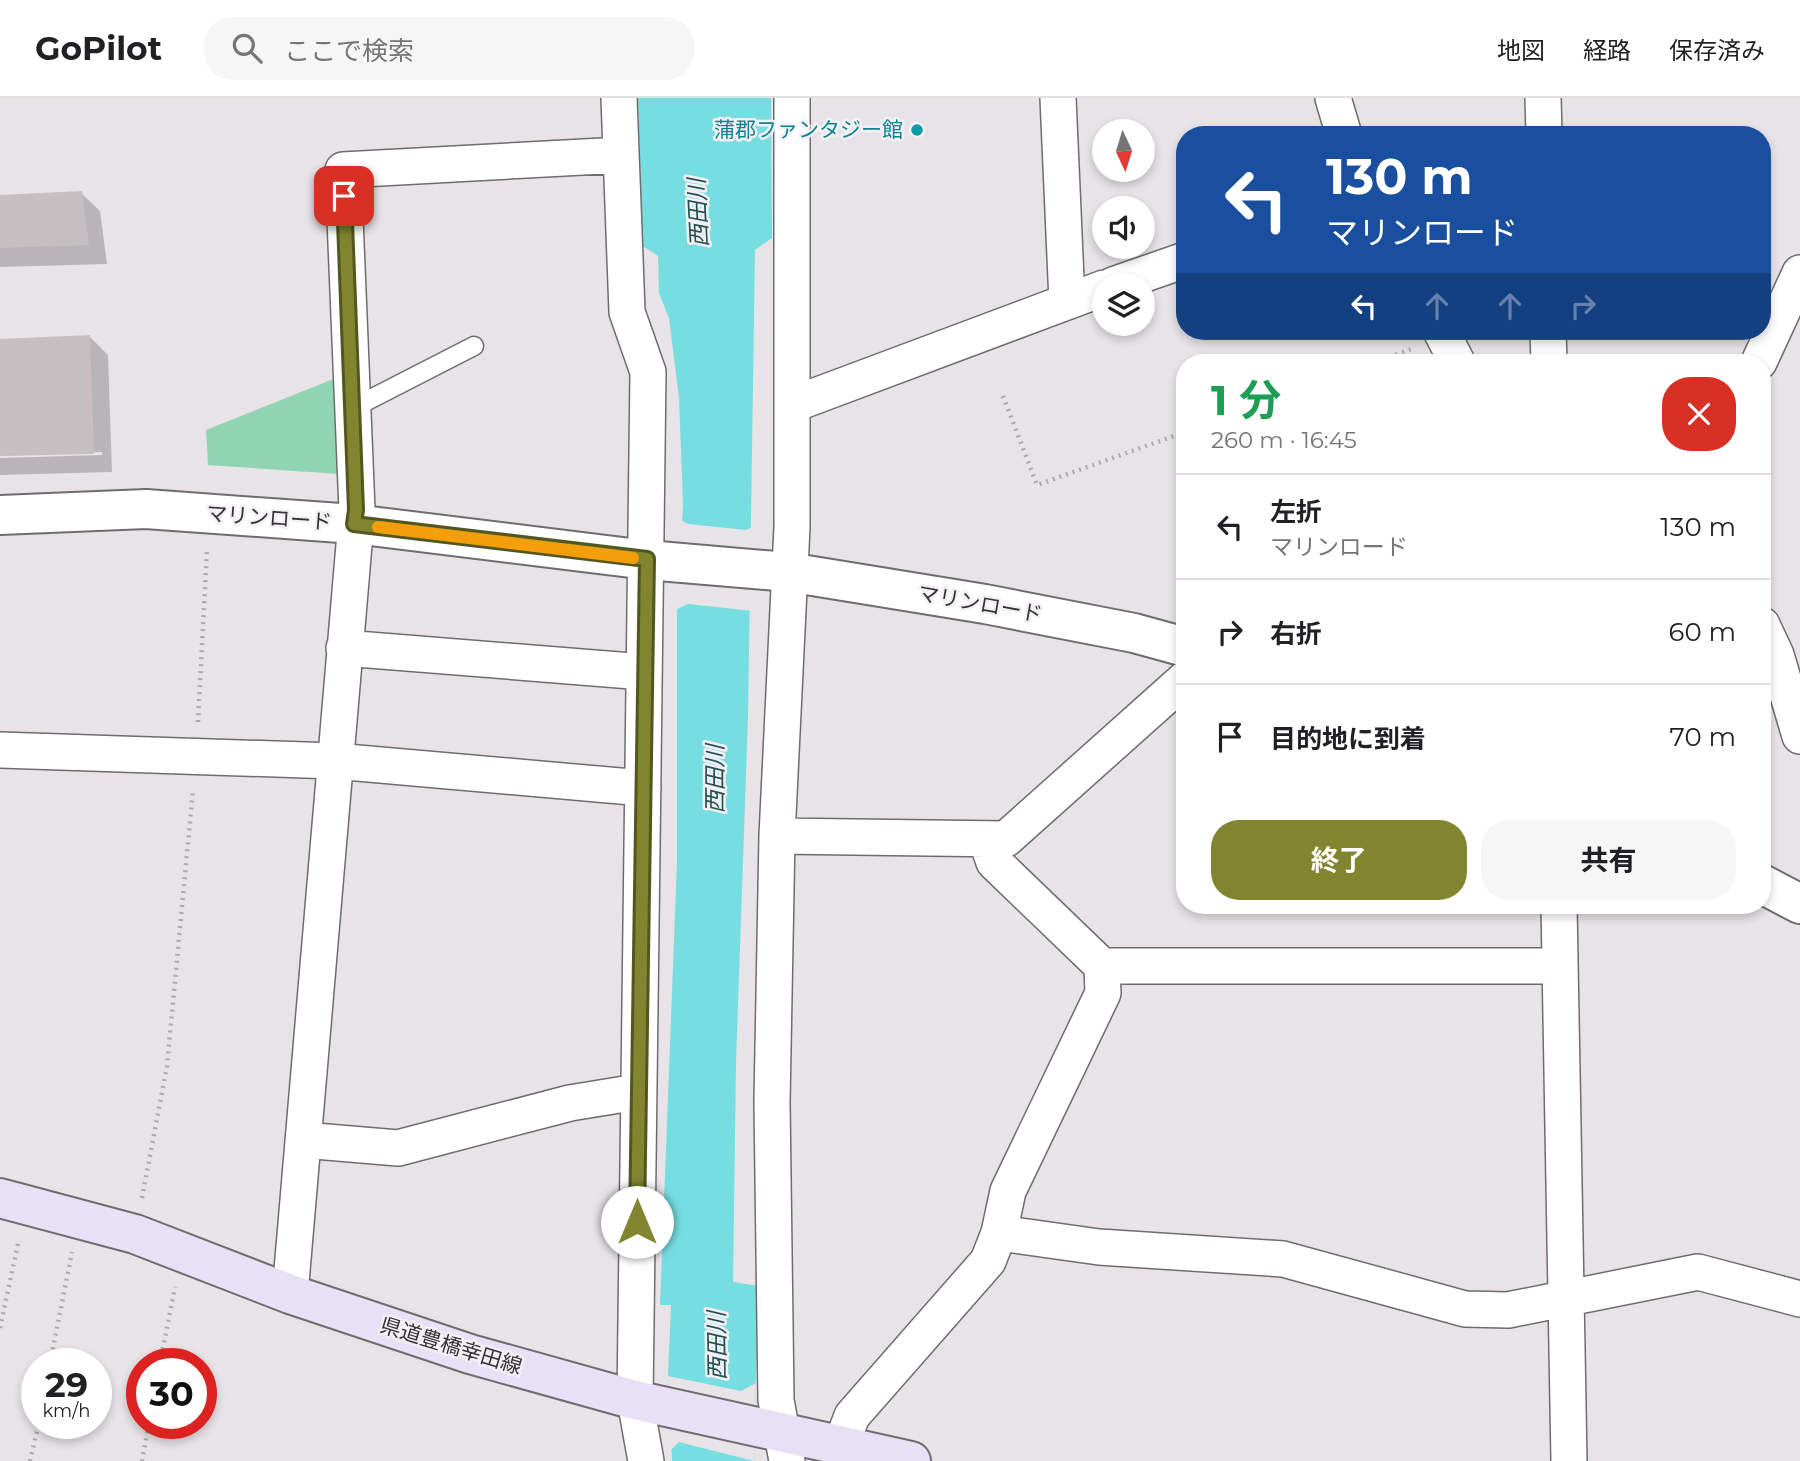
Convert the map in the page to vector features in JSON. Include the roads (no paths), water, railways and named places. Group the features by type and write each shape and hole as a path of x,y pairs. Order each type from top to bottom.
{"main road":[{"name":"県道豊橋幸田線","path":"13,1201 135,1234 290,1294 470,1354 777,1440 841,1446 911,1461"}],"street":[{"path":"619,98 627,312 649,372 654,560 645,671 637,1092 649,1403 646,1461"},
{"path":"777,1440 772,1102 781,573 794,404 792,98"},
{"path":"1058,98 1067,302"},
{"path":"1333,98 1341,126"},
{"path":"1543,98 1544,126"},
{"path":"290,1294 356,510 355,407 343,170 621,155"},
{"path":"1148,273 1176,263"},
{"path":"1771,336 1800,273"},
{"path":"794,404 1092,293"},
{"name":"マリンロード","path":"0,514 146,509 354,524 781,573 985,604 1134,633 1176,645"},
{"path":"1771,644 1800,736"},
{"path":"344,648 645,671"},
{"path":"777,836 1006,839 1176,687"},
{"path":"0,750 335,761 643,788"},
{"path":"986,839 994,862 1102,966 1559,966"},
{"path":"1771,889 1800,904"},
{"path":"1559,914 1569,1461"},
{"path":"841,1446 852,1416 988,1261 999,1233 1008,1191 1103,993 1102,966"},
{"path":"303,1140 398,1148 570,1103 637,1092"},
{"path":"999,1233 1098,1247 1283,1259 1465,1309 1508,1310 1567,1301 1698,1272 1800,1299"}],"lane":[{"path":"355,407 474,346"}],"water":[{"name":"西田川","path":"638,98 771,98 772,238 755,250 748,717 736,1063 733,1282 758,1286 754,1461 672,1461 668,1376 671,1305 660,1305 677,862 677,609 683,504 679,398 669,318 659,293 658,256 643,246"}],"place":[{"name":"蒲郡ファンタジー館","path":"917,130"}]}
